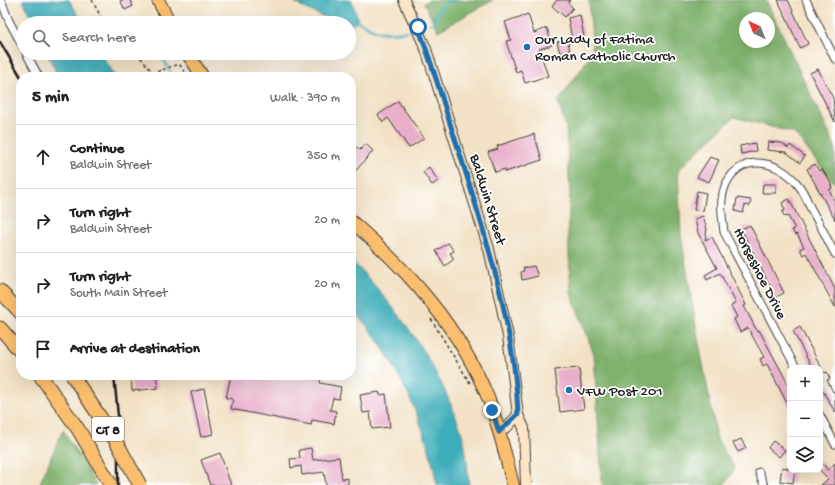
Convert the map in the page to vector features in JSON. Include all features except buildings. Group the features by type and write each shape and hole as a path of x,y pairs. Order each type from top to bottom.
{"highway":[{"path":"0,291 16,308"},
{"path":"0,328 16,346"},
{"name":"CT 8","path":"44,380 78,429 111,485"},
{"name":"CT 8","path":"75,380 116,441 140,485"}],"main road":[{"path":"158,0 166,16"},
{"name":"Baldwin Street","path":"404,0 418,27 427,53 489,249 508,336 518,414 524,428 526,485"},
{"path":"192,60 200,72"},
{"path":"356,225 385,251 409,276 449,326 466,353 482,386 499,432 513,485"},
{"path":"499,432 518,414"}],"street":[{"path":"1,0 16,34"},
{"path":"806,0 835,59"},
{"path":"30,60 36,72"},
{"name":"Horseshoe Drive","path":"794,365 724,232 721,211 726,183 735,171 746,163 756,162 772,165 785,172 799,186 835,254"},
{"path":"823,421 835,444"},
{"path":"759,472 764,485"}],"path":[{"path":"92,0 100,16"},
{"path":"143,60 152,72"},
{"path":"158,72 177,65 181,65 186,72"},
{"path":"428,315 452,352 472,388"}],"green space":[{"path":"429,0 493,0 438,31 424,3"},
{"path":"589,0 766,0 772,12 739,12 739,48 775,48 775,19 835,146 835,184 794,133 734,117 678,170 681,235 717,439 735,469 724,485 602,485 594,354 571,293 568,232 570,192 566,126 558,102 593,52"},
{"path":"63,430 96,485 39,485"}],"water":[{"path":"23,0 69,0 79,16 30,16"},
{"path":"292,0 351,0 358,18 356,23 356,16 323,16 297,4"},
{"path":"50,60 105,60 113,72 56,72"},
{"path":"356,265 401,318 416,339 441,383 463,437 466,451 469,485 437,485 426,440 404,385 384,350 362,320 356,315"}],"waterway":[{"path":"430,24 434,22 436,14 441,7 456,0"},
{"path":"356,21 376,31 386,33 407,31"},
{"path":"164,60 170,72"}],"railway":[{"path":"0,42 18,72"},
{"path":"114,380 118,416 118,485"}],"place":[{"name":"Our Lady of Fatima Roman Catholic Church","path":"527,47"},
{"name":"VFW Post 201","path":"569,390"}],"route":[{"path":"418,27 483,228 499,289 506,325 518,398 518,414 504,430 499,432 492,410"}]}
